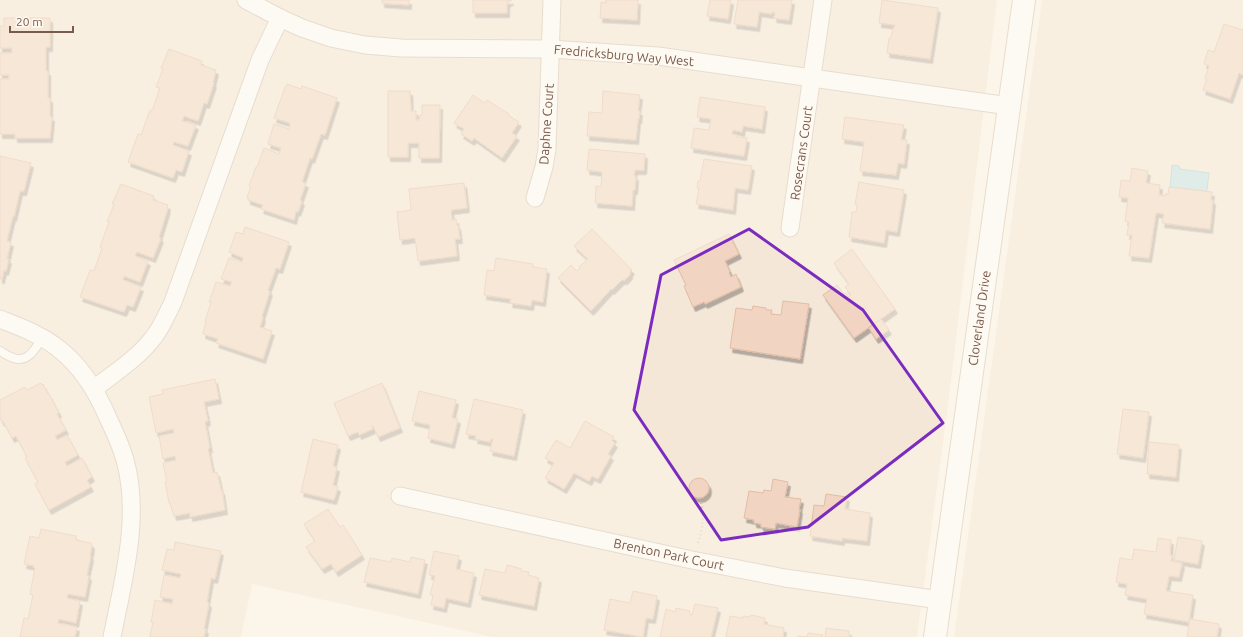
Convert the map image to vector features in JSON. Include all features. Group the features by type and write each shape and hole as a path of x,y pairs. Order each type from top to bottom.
{"street":[{"name":"Fredricksburg Way West","path":"246,0 302,28 365,45 401,48 550,49 658,56 1009,106"},
{"name":"Daphne Court","path":"535,198 544,167 547,149 552,0"},
{"name":"Rosecrans Court","path":"790,228 823,0"},
{"name":"Cloverland Drive","path":"935,637 1024,0"},
{"path":"94,389 126,365 146,346 154,337 167,314 173,302 260,60 280,18"},
{"path":"0,319 42,338 72,360 94,389 110,421 125,459 130,487 130,521 127,559 112,637"},
{"name":"Brenton Park Court","path":"400,496 692,560 785,578 940,600"}],"lane":[{"path":"0,351 16,359 23,358 30,354 42,338"}],"path":[{"path":"692,560 703,526 701,502"}],"highlighted area":[{"path":"749,229 863,310 943,423 808,527 721,540 634,410 661,275"}],"shaded area":[{"path":"0,0 997,0 948,405 917,637 492,637 252,584 241,637 0,637"},
{"path":"1042,0 1243,0 1243,637 954,637"}],"water":[{"path":"1172,165 1179,166 1180,169 1209,173 1207,190 1170,187"}],"building":[{"path":"382,0 409,0 409,5 382,3"},
{"path":"473,0 511,1 508,1 507,3 507,13 473,13"},
{"path":"605,0 638,0 637,20 600,18 601,2 607,3"},
{"path":"710,0 731,0 728,19 707,16"},
{"path":"738,0 792,0 789,20 774,18 775,13 772,12 772,14 759,12 757,27 734,24"},
{"path":"882,0 938,8 930,59 887,53 889,38 891,38 895,25 879,23"},
{"path":"4,18 50,18 50,47 46,47 46,71 48,71 48,98 50,98 50,116 52,117 50,138 15,138 15,134 0,134 0,79 9,79 9,75 0,75 0,53 12,53 12,48 0,48 0,26 4,26"},
{"path":"1224,24 1243,30 1243,75 1239,73 1230,99 1203,90 1207,79 1205,78 1209,66 1204,64 1208,50 1214,52"},
{"path":"169,49 202,61 201,65 216,70 214,83 207,104 204,103 198,121 184,116 182,121 196,125 188,146 174,142 173,145 189,151 182,172 176,170 173,178 128,162 138,134 141,135 150,110 152,111 160,88 156,87 163,69 161,68"},
{"path":"287,84 301,89 302,86 337,98 325,135 321,134 312,159 310,158 302,182 306,183 300,200 302,201 298,212 296,211 294,220 261,209 263,205 248,200 247,197 251,187 249,186 264,148 279,154 281,148 268,144 274,124 289,129 290,123 274,118"},
{"path":"388,91 410,91 411,111 416,111 416,120 420,120 420,115 422,115 422,105 440,105 439,158 419,158 419,143 408,143 408,157 388,157"},
{"path":"603,91 640,95 638,111 640,111 636,140 587,136 589,112 602,113"},
{"path":"473,95 485,103 487,100 519,122 512,133 517,136 502,158 474,138 472,141 461,134 464,129 454,123"},
{"path":"700,97 765,107 762,129 743,126 742,132 733,130 732,134 737,135 737,137 747,138 744,156 691,148 694,128 709,130 711,119 697,117"},
{"path":"845,117 904,125 901,140 907,140 904,164 898,163 896,175 860,171 864,142 842,139"},
{"path":"589,149 645,154 644,170 635,170 635,190 633,190 632,206 595,203 596,186 601,187 602,172 587,170"},
{"path":"0,156 31,163 24,191 20,191 14,217 13,216 7,241 11,242 7,259 9,259 2,279 0,279"},
{"path":"704,159 752,166 748,190 735,188 733,210 696,204 699,188 697,188 698,181 700,181"},
{"path":"1132,168 1148,171 1146,183 1160,185 1159,195 1165,196 1165,194 1168,194 1169,187 1212,192 1211,200 1213,200 1210,229 1162,223 1164,214 1156,213 1149,258 1129,256 1132,235 1127,235 1129,222 1125,221 1128,198 1119,197 1121,180 1130,181"},
{"path":"859,182 904,190 897,232 886,230 884,243 849,237 852,212 856,212 857,205 855,204"},
{"path":"464,183 467,208 451,210 452,220 456,219 458,225 460,239 455,239 457,256 418,261 415,238 400,240 397,212 411,210 409,189"},
{"path":"121,184 154,196 153,200 168,205 159,237 161,238 153,258 137,252 135,256 148,261 140,282 124,276 123,280 141,287 133,307 127,305 124,312 80,297 90,270 94,271 102,248 100,247 109,222 107,222 114,204 112,204"},
{"path":"245,227 289,242 280,269 276,268 268,290 270,291 262,316 260,327 272,331 263,359 216,343 218,339 203,334 205,321 211,302 209,302 216,282 230,286 232,282 221,279 229,258 242,262 243,258 229,252 236,232 243,234"},
{"path":"592,229 632,270 630,275 625,280 622,280 612,290 611,289 591,311 558,278 571,265 577,271 580,268 579,267 588,259 574,246"},
{"path":"729,234 739,254 725,261 731,277 736,274 741,287 705,304 704,302 693,307 684,286 686,285 674,260"},
{"path":"852,249 895,309 854,338 823,295 837,285 844,294 846,293 848,297 851,295 845,287 849,284 834,263"},
{"path":"496,258 533,264 533,267 547,269 543,302 532,300 531,306 510,303 511,299 484,295 487,270 494,271"},
{"path":"783,301 809,304 800,359 730,348 736,308 752,310 753,306 766,308 766,310 772,310 771,314 781,315"},
{"path":"881,319 889,330 876,339 869,328"},
{"path":"215,379 219,399 204,402 208,421 205,422 213,473 217,472 225,510 190,517 190,513 174,516 169,503 163,463 176,460 175,456 163,459 159,436 174,433 173,429 156,433 149,397 163,394 162,390"},
{"path":"41,383 49,394 59,413 57,414 66,430 55,436 57,440 67,435 78,455 65,462 67,466 82,458 92,477 87,480 91,487 49,510 35,484 38,482 25,458 27,457 16,436 12,438 0,418 0,400 25,387 27,390"},
{"path":"382,383 400,428 378,437 372,426 373,429 359,435 358,432 348,436 334,403"},
{"path":"419,391 456,400 452,418 458,419 452,444 428,438 430,425 412,421"},
{"path":"474,399 523,410 514,456 490,451 493,439 491,439 490,442 475,439 476,436 466,434"},
{"path":"1123,409 1149,412 1143,458 1117,454"},
{"path":"585,421 614,437 612,441 615,443 608,454 611,456 598,479 592,476 589,481 574,473 564,489 545,478 554,463 545,458 556,440 570,448"},
{"path":"313,439 338,445 333,466 337,467 333,485 338,487 334,500 301,492"},
{"path":"1149,442 1179,445 1176,477 1147,474"},
{"path":"699,478 706,481 709,488 706,495 699,498 692,495 689,488 692,481"},
{"path":"773,479 788,482 785,497 801,499 797,527 776,523 775,529 761,527 761,524 754,523 754,520 744,518 749,491 763,493 764,490 771,491"},
{"path":"826,494 847,497 845,509 870,513 867,541 842,538 842,541 810,536 814,505 824,506"},
{"path":"328,509 340,527 343,525 362,555 336,572 331,564 322,569 306,547 315,541 304,524"},
{"path":"41,529 76,536 76,540 91,543 92,546 85,597 68,594 67,598 80,601 76,623 59,619 58,623 77,627 75,637 20,637 24,618 28,619 33,595 30,594 35,568 34,566 24,564 30,536 39,538"},
{"path":"1178,537 1202,541 1198,564 1174,560"},
{"path":"1158,538 1171,540 1171,561 1182,563 1179,577 1169,576 1166,591 1193,595 1189,622 1144,614 1147,599 1125,595 1127,584 1116,582 1120,558 1132,560 1134,549 1156,552"},
{"path":"175,542 221,551 215,579 211,578 204,637 150,637 155,600 172,604 173,599 160,597 164,575 180,578 181,574 162,570 167,549 174,550"},
{"path":"434,551 459,556 456,569 474,573 468,603 446,598 444,608 431,605 433,595 430,595 435,576 429,575"},
{"path":"411,557 425,560 418,594 364,582 370,558 391,562 392,558 410,562"},
{"path":"507,565 522,569 521,571 529,572 528,575 539,578 534,606 479,595 485,569 505,573"},
{"path":"633,591 657,596 653,619 646,618 643,637 604,630 610,599 630,603"},
{"path":"695,604 718,608 711,637 660,637 666,609 675,612 676,608 690,611 690,615 692,615"},
{"path":"751,615 765,618 764,624 784,628 783,637 726,637 730,616 743,618 743,616 750,617"},
{"path":"1190,619 1219,624 1217,637 1187,637"},
{"path":"826,628 849,631 849,637 825,637"},
{"path":"808,633 823,635 822,637 807,637"}]}
